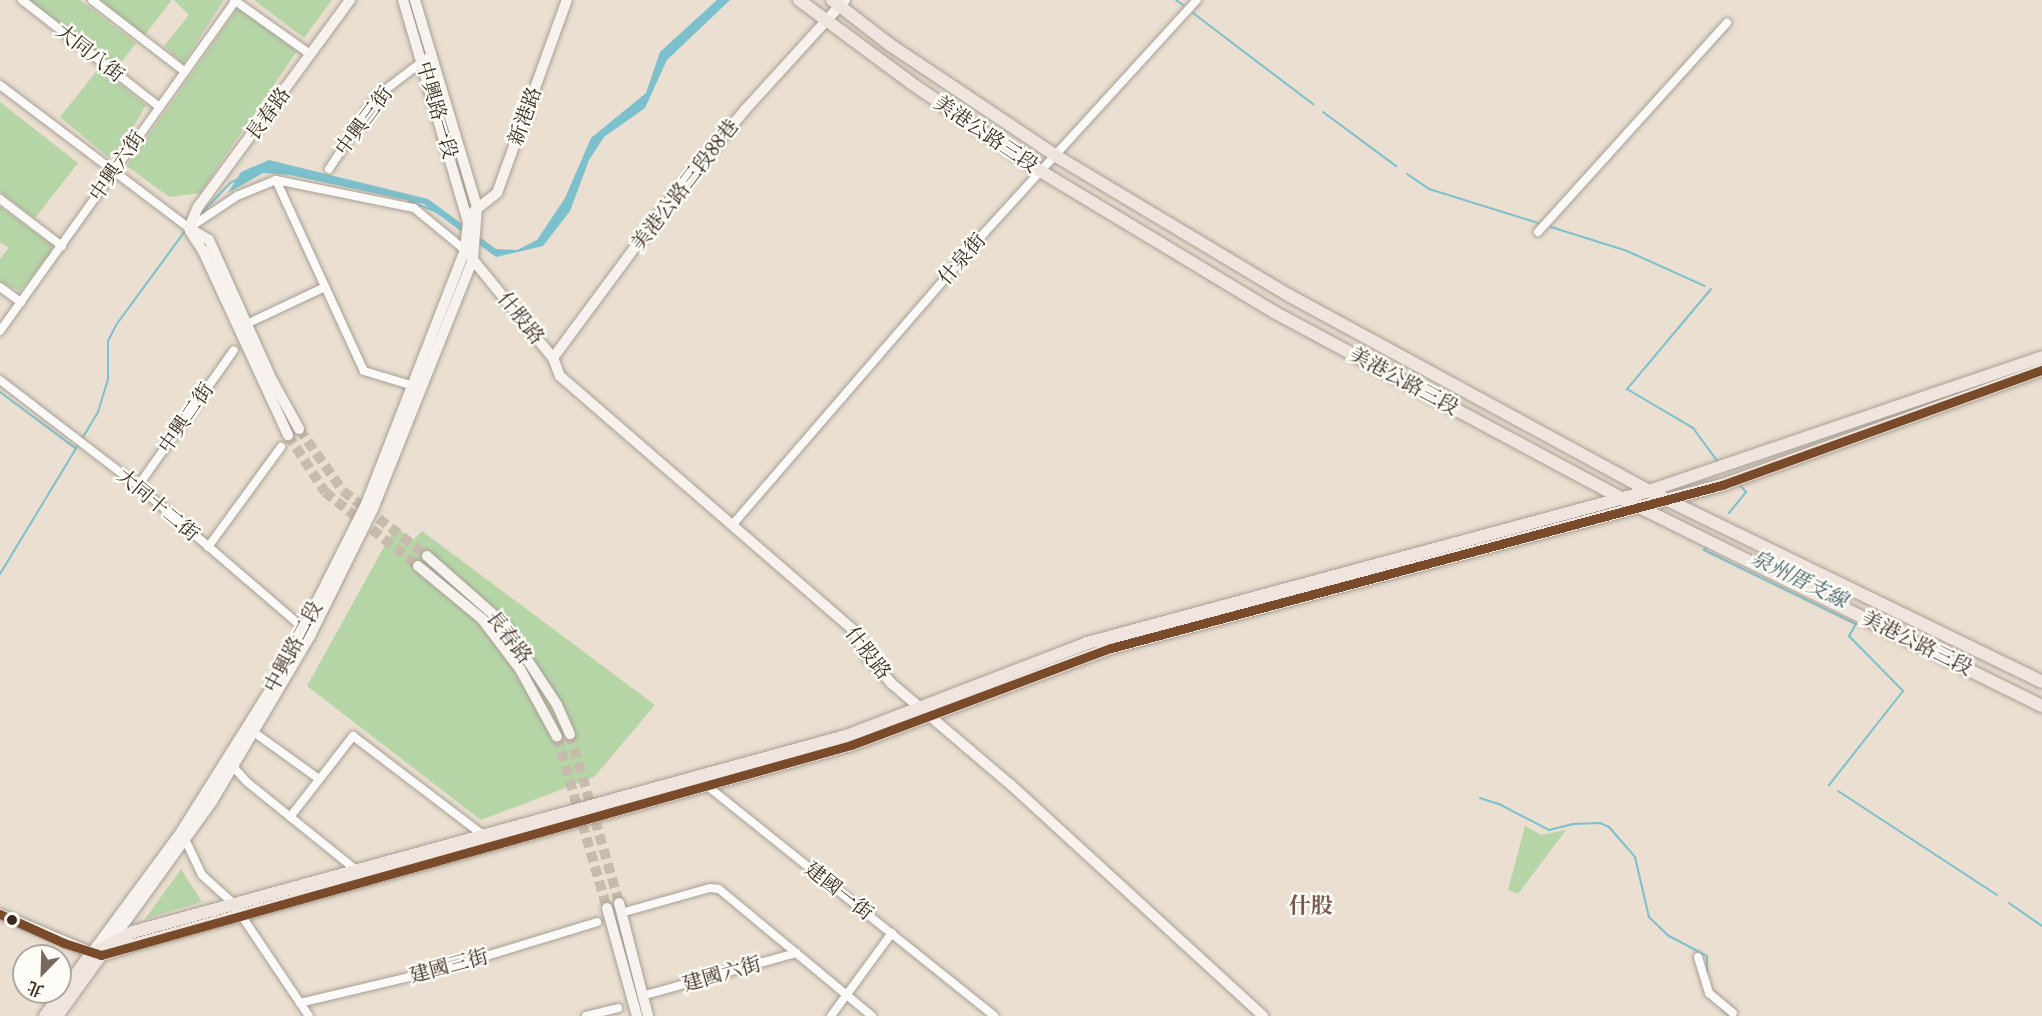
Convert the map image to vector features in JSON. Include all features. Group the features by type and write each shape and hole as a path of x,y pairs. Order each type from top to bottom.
{"main road":[{"name":"美港公路三段","path":"799,0 825,21 1042,172 1276,313 1638,507 2042,706"},
{"name":"美港公路三段","path":"839,2 1056,156 1290,296 1649,491 2042,682"},
{"path":"100,951 133,932 236,909 851,745 930,718 1112,648 1649,491 2042,357"},
{"path":"236,909 356,870 849,735 1087,644 1722,484 2042,370"},
{"name":"中興路二段","path":"45,1016 100,951"},
{"name":"中興路二段","path":"57,1016 100,951"}],"street":[{"name":"大同八街","path":"22,0 158,106"},
{"path":"92,0 184,71"},
{"name":"中興六街","path":"0,331 235,0"},
{"path":"235,0 310,54"},
{"name":"長春路","path":"187,224 350,0"},
{"name":"中興路一段","path":"403,0 427,57 477,207"},
{"name":"中興路一段","path":"415,0 471,232"},
{"name":"新港路","path":"471,232 477,207 497,193 567,0"},
{"name":"什泉街","path":"733,524 1056,156 1197,0"},
{"name":"美港公路三段88巷","path":"554,358 673,196 839,2"},
{"path":"1538,232 1727,23"},
{"name":"中興三街","path":"328,169 377,96 427,57"},
{"path":"0,85 209,240 272,380 299,429"},
{"path":"187,224 237,196 276,180 414,208 469,255"},
{"path":"276,180 364,371 419,388"},
{"path":"0,199 62,246"},
{"path":"187,224 203,251 288,435"},
{"name":"中興路二段","path":"100,951 232,764 308,631 419,388 469,255 471,232"},
{"name":"什股路","path":"469,255 554,358 560,376 853,630 867,656 919,708 1011,785 1263,1016"},
{"path":"0,287 21,302"},
{"path":"253,321 325,287"},
{"name":"中興二街","path":"138,486 234,350"},
{"name":"大同十二街","path":"0,380 138,486 308,631"},
{"path":"208,547 281,447"},
{"name":"長春路","path":"427,556 503,623 558,705 570,734"},
{"name":"長春路","path":"418,566 482,619 520,669 557,737"},
{"path":"252,730 319,779"},
{"path":"290,817 353,736 483,835"},
{"path":"232,764 247,782 356,870"},
{"name":"建國一街","path":"706,785 892,933 831,1016"},
{"path":"183,835 202,875 236,909 309,1016"},
{"name":"中興路二段","path":"100,951 183,835"},
{"path":"628,911 710,888 718,890 872,1016"},
{"path":"619,903 648,1016"},
{"path":"607,908 637,1016"},
{"path":"0,914 100,951"},
{"name":"建國三街","path":"300,1003 447,968 597,922"},
{"path":"892,933 994,1016"},
{"name":"建國六街","path":"649,994 795,953"},
{"path":"1698,957 1709,993 1733,1013"},
{"path":"586,1016 618,1008"}],"green space":[{"path":"29,0 80,0 136,43 117,68"},
{"path":"100,0 169,0 171,1 145,35"},
{"path":"174,0 224,0 183,64 164,46 189,15"},
{"path":"254,0 332,0 304,38"},
{"path":"238,8 297,51 200,193 169,197 127,166"},
{"path":"99,68 146,105 117,155 109,158 60,117"},
{"path":"0,102 78,163 35,218 0,192"},
{"path":"0,207 52,245 51,253 20,291 0,282 0,259 9,248 0,242"},
{"path":"395,527 413,540 422,531 655,705 594,777 481,820 307,686"},
{"path":"1525,826 1541,835 1566,830 1518,894 1508,890"},
{"path":"181,869 202,902 145,919"}],"water":[{"path":"717,0 730,0 667,60 645,108 604,137 589,160 570,211 543,246 496,257 424,204 290,175 263,173 228,193 241,172 269,160 428,199 496,249 517,250 537,240 565,198 591,138 646,93 660,52"}],"waterway":[{"name":"泉州厝支線","path":"1176,0 1183,5"},
{"name":"泉州厝支線","path":"1193,13 1313,104"},
{"name":"泉州厝支線","path":"1323,112 1396,166"},
{"name":"泉州厝支線","path":"1407,174 1429,189 1538,223"},
{"path":"199,216 230,183 238,179"},
{"path":"409,201 437,212"},
{"name":"泉州厝支線","path":"1551,227 1627,251 1705,286"},
{"path":"0,574 98,412 108,379 108,341 116,325 185,231"},
{"name":"泉州厝支線","path":"1711,289 1627,389 1693,428 1718,462"},
{"path":"0,392 75,448"},
{"name":"泉州厝支線","path":"1729,513 1746,492 1738,483"},
{"name":"泉州厝支線","path":"1707,546 1704,550 1856,624 1849,636 1903,691 1829,785"},
{"name":"泉州厝支線","path":"1838,791 1997,895"},
{"path":"1480,798 1501,805 1549,830 1573,824 1600,823 1609,827 1635,857 1649,917 1669,936 1707,956 1707,978"},
{"name":"泉州厝支線","path":"2009,903 2042,926"},
{"path":"1721,1008 1729,1016"}],"tunnel":[{"path":"299,429 343,491 427,556"},
{"path":"288,435 325,492 418,566"},
{"path":"570,734 619,903"},
{"path":"557,737 607,908"}],"transit line":[{"path":"0,914 64,943 101,955 851,745 1111,648 1722,485 2042,370"}],"district":[{"name":"什股","path":"1311,907"}]}
